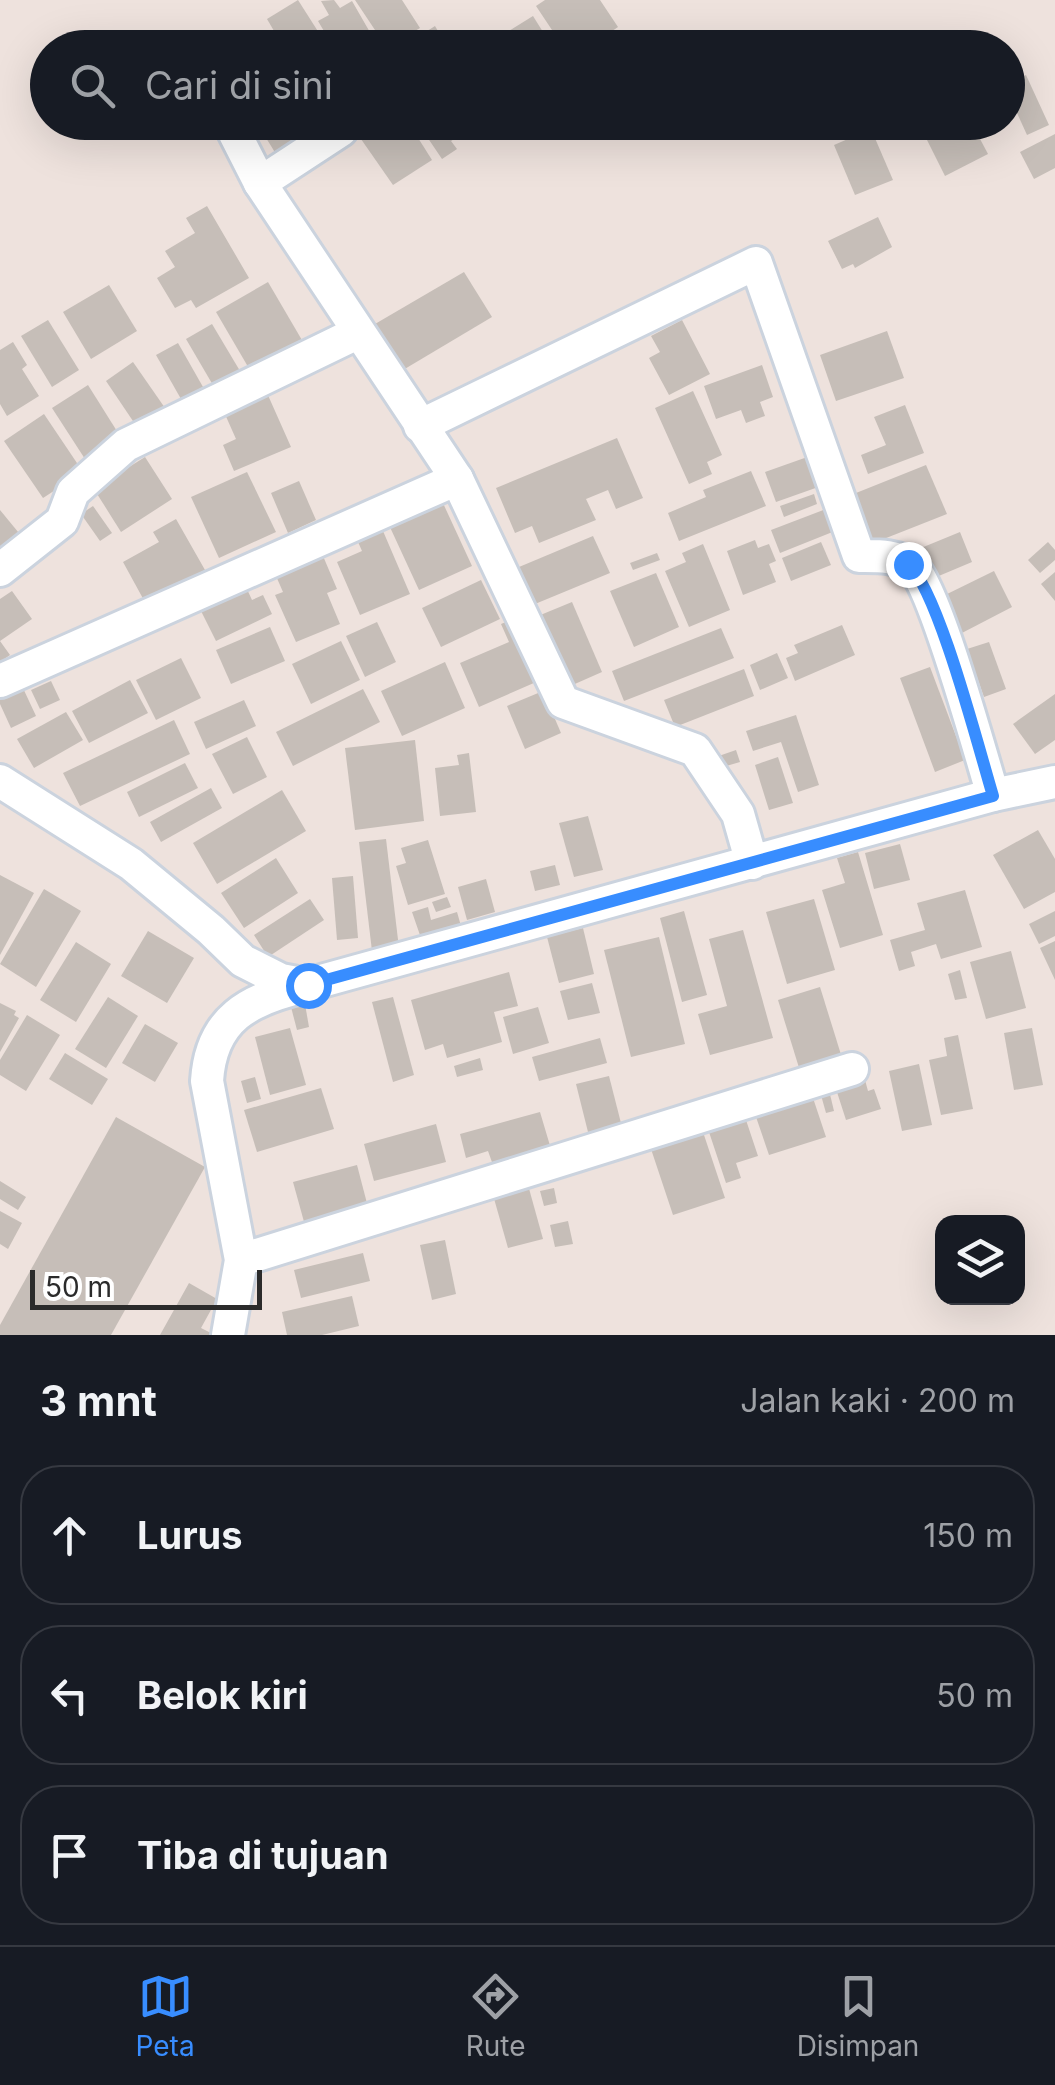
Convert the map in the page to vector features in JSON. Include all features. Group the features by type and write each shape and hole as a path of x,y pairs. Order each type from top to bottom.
{"street":[{"path":"238,140 260,183 457,479 562,702 694,750 738,814 752,863"},
{"path":"260,183 326,140"},
{"path":"420,426 756,263 859,556 898,560 916,571 940,625 993,796"},
{"path":"0,570 62,522 73,492 126,445 357,333"},
{"path":"0,681 457,479"},
{"path":"0,782 131,864 212,930 243,962 281,980 308,985"},
{"path":"228,1335 242,1260 207,1081 209,1053 227,1022 247,1006 270,994 1055,782"},
{"path":"242,1260 852,1069"}],"building":[{"path":"298,0 317,30 273,30 267,19"},
{"path":"334,0 340,8 352,1 369,30 323,30 318,21 329,15 321,1"},
{"path":"355,0 402,0 420,28 417,30 375,30"},
{"path":"545,0 600,0 618,27 552,30 536,6"},
{"path":"533,16 542,30 510,30"},
{"path":"1025,75 1049,125 1027,135 1025,131"},
{"path":"1055,134 1055,168 1034,179 1020,152"},
{"path":"267,140 299,140 276,154"},
{"path":"362,140 419,140 432,160 393,185"},
{"path":"429,140 453,140 457,149 442,159"},
{"path":"846,140 876,140 893,180 855,195 834,145"},
{"path":"927,140 981,140 988,154 945,176"},
{"path":"207,206 249,278 196,308 191,300 175,308 157,278 175,267 165,251 195,233 186,218"},
{"path":"878,217 892,247 855,268 853,264 842,269 828,241"},
{"path":"464,272 492,317 403,370 375,324"},
{"path":"268,282 306,347 254,377 216,312"},
{"path":"109,285 137,331 91,359 63,312"},
{"path":"48,320 79,370 52,387 21,336"},
{"path":"682,320 710,374 669,395 649,358 660,352 651,336"},
{"path":"212,324 243,376 217,392 186,339"},
{"path":"887,331 904,378 836,401 820,355"},
{"path":"13,342 27,365 22,369 39,396 7,416 0,404 0,350"},
{"path":"178,343 203,387 181,399 156,355"},
{"path":"133,362 165,408 137,427 106,381"},
{"path":"762,365 773,397 760,402 765,416 746,423 741,410 716,419 704,386"},
{"path":"88,385 120,436 85,459 52,408"},
{"path":"693,391 722,455 707,462 712,474 689,484 655,408"},
{"path":"267,393 291,447 234,471 223,445 236,439 224,412"},
{"path":"905,405 924,453 868,474 861,455 886,445 874,417"},
{"path":"44,414 83,472 43,498 4,441"},
{"path":"617,438 643,498 616,509 608,490 586,499 596,520 539,543 532,526 515,533 496,488"},
{"path":"813,455 824,485 776,502 765,472"},
{"path":"145,457 172,499 121,532 94,489"},
{"path":"926,465 947,514 871,544 851,495"},
{"path":"751,471 766,506 679,541 668,513 706,497 703,490"},
{"path":"247,472 276,532 219,558 191,497"},
{"path":"299,481 316,520 288,533 271,493"},
{"path":"814,494 817,504 784,517 780,506"},
{"path":"442,501 472,566 419,590 389,525"},
{"path":"93,506 112,533 100,541 81,514"},
{"path":"826,509 835,531 780,553 771,530"},
{"path":"0,510 23,538 0,556"},
{"path":"176,519 205,570 146,604 123,562 159,542 153,532"},
{"path":"380,524 410,594 360,615 337,562 362,551 355,535"},
{"path":"960,532 972,562 934,578 921,548"},
{"path":"593,536 610,573 535,604 519,567"},
{"path":"755,540 758,548 769,544 776,561 769,564 776,582 743,595 727,551"},
{"path":"821,542 831,565 791,581 782,558"},
{"path":"1048,542 1055,550 1055,560 1040,573 1028,560"},
{"path":"703,544 730,610 689,627 665,571 686,562 682,553"},
{"path":"657,553 660,560 633,570 630,563"},
{"path":"323,556 337,589 327,593 340,624 296,642 275,595 283,592 276,576"},
{"path":"994,571 1012,607 960,634 941,597"},
{"path":"1055,572 1055,601 1041,584"},
{"path":"656,573 679,627 634,647 610,591"},
{"path":"481,580 500,619 441,647 422,608"},
{"path":"246,587 252,600 263,595 272,614 216,641 200,609"},
{"path":"12,591 32,619 0,641 0,599"},
{"path":"572,602 602,672 568,687 538,616"},
{"path":"515,618 543,679 479,707 460,663 509,642 501,624"},
{"path":"377,622 396,662 365,677 346,636"},
{"path":"842,625 855,655 795,681 786,658 798,653 794,645"},
{"path":"270,627 285,661 231,684 216,650"},
{"path":"721,628 734,658 624,701 612,671"},
{"path":"0,641 10,655 0,662"},
{"path":"341,641 360,680 311,704 292,664"},
{"path":"989,642 1006,689 984,697 967,649"},
{"path":"777,653 788,678 760,690 750,665"},
{"path":"181,658 201,698 156,720 136,680"},
{"path":"445,662 465,708 402,736 381,691"},
{"path":"930,667 965,760 935,772 900,678"},
{"path":"744,669 754,696 675,727 664,700"},
{"path":"130,680 148,713 89,743 72,711"},
{"path":"51,681 60,700 40,709 31,690"},
{"path":"22,686 36,716 11,728 0,697"},
{"path":"363,689 380,722 293,766 276,732"},
{"path":"543,691 561,733 525,749 507,706"},
{"path":"1055,694 1055,740 1035,754 1013,724"},
{"path":"244,700 256,726 206,749 194,722"},
{"path":"66,712 83,740 34,768 17,739"},
{"path":"796,715 819,785 798,792 781,742 753,751 746,731"},
{"path":"174,720 190,754 80,806 63,773"},
{"path":"247,737 267,777 233,794 212,754"},
{"path":"415,740 424,821 355,830 345,748"},
{"path":"736,750 740,762 716,769 713,758"},
{"path":"469,753 476,812 440,816 435,768 459,765 457,755"},
{"path":"778,757 793,803 769,810 755,765"},
{"path":"185,763 198,788 139,817 127,792"},
{"path":"211,788 222,808 161,842 150,822"},
{"path":"282,790 306,831 217,884 193,843"},
{"path":"588,816 603,870 574,877 559,823"},
{"path":"1038,830 1055,859 1055,892 1024,909 993,855"},
{"path":"386,839 399,948 372,951 359,842"},
{"path":"428,840 445,894 408,905 396,866 406,863 401,848"},
{"path":"900,844 910,880 874,889 865,853"},
{"path":"858,852 883,935 840,948 822,890 845,883 837,858"},
{"path":"276,858 298,893 244,928 221,893"},
{"path":"555,865 560,885 535,891 530,871"},
{"path":"0,875 34,893 0,955"},
{"path":"353,876 358,938 337,940 332,878"},
{"path":"486,879 495,912 467,920 458,887"},
{"path":"44,889 81,911 36,987 0,964"},
{"path":"965,890 982,947 941,959 936,944 911,952 915,966 899,971 890,940 925,930 917,903"},
{"path":"447,897 451,907 436,912 432,902"},
{"path":"310,899 324,920 268,957 254,935"},
{"path":"814,899 835,970 787,984 766,912"},
{"path":"428,907 431,920 457,912 461,926 421,938 412,912"},
{"path":"684,911 707,995 682,1002 660,918"},
{"path":"1055,911 1055,936 1039,944 1029,924"},
{"path":"583,928 594,974 559,983 547,937"},
{"path":"743,930 773,1038 710,1055 698,1014 727,1006 709,939"},
{"path":"148,931 194,958 167,1003 121,976"},
{"path":"659,937 685,1044 631,1057 604,950"},
{"path":"1055,941 1055,980 1040,948"},
{"path":"76,942 111,964 76,1022 40,1000"},
{"path":"1011,951 1026,1008 986,1019 970,962"},
{"path":"960,970 967,998 955,1000 948,974"},
{"path":"509,972 518,1006 494,1012 502,1042 447,1058 443,1044 425,1050 411,1000"},
{"path":"592,983 600,1013 568,1020 560,991"},
{"path":"820,987 843,1061 801,1074 778,1000"},
{"path":"108,997 138,1016 106,1068 75,1049"},
{"path":"393,997 414,1075 393,1082 372,1002"},
{"path":"0,1003 16,1011 14,1015 19,1018 0,1052"},
{"path":"305,1004 309,1027 297,1030 291,1007"},
{"path":"538,1007 549,1043 513,1054 503,1017"},
{"path":"27,1015 60,1035 26,1091 0,1075 0,1060"},
{"path":"145,1024 178,1043 155,1082 122,1063"},
{"path":"290,1028 306,1085 270,1095 255,1037"},
{"path":"1032,1028 1043,1085 1014,1090 1004,1033"},
{"path":"958,1035 973,1109 941,1115 929,1060 947,1056 944,1038"},
{"path":"600,1038 607,1063 539,1081 532,1057"},
{"path":"65,1053 108,1079 92,1105 49,1079"},
{"path":"480,1058 483,1070 457,1077 454,1066"},
{"path":"919,1064 932,1125 902,1131 889,1071"},
{"path":"609,1076 622,1127 589,1136 576,1084"},
{"path":"255,1077 261,1099 247,1103 241,1081"},
{"path":"865,1080 868,1091 874,1089 881,1109 846,1120 836,1089"},
{"path":"828,1086 834,1111 826,1113 819,1088"},
{"path":"321,1088 334,1129 257,1152 244,1110"},
{"path":"812,1095 826,1137 769,1155 755,1114"},
{"path":"743,1111 758,1156 736,1163 741,1178 726,1183 706,1123"},
{"path":"540,1112 551,1149 493,1165 488,1151 466,1158 460,1134"},
{"path":"116,1117 205,1167 111,1335 0,1335 0,1325"},
{"path":"436,1124 446,1162 374,1181 364,1144"},
{"path":"702,1129 725,1198 673,1215 650,1146"},
{"path":"357,1165 369,1211 306,1229 293,1182"},
{"path":"0,1181 26,1197 18,1210 0,1199"},
{"path":"528,1185 543,1239 508,1248 493,1195"},
{"path":"554,1188 557,1203 544,1206 540,1191"},
{"path":"0,1211 22,1223 8,1249 0,1244"},
{"path":"568,1221 573,1244 555,1247 550,1225"},
{"path":"445,1240 456,1294 432,1300 420,1245"},
{"path":"363,1253 370,1281 301,1298 294,1270"},
{"path":"189,1283 217,1299 201,1328 215,1335 160,1335"},
{"path":"352,1296 359,1326 322,1335 287,1335 282,1312"}],"route":[{"path":"308,985 993,796 940,625 916,571 908,564"}]}
